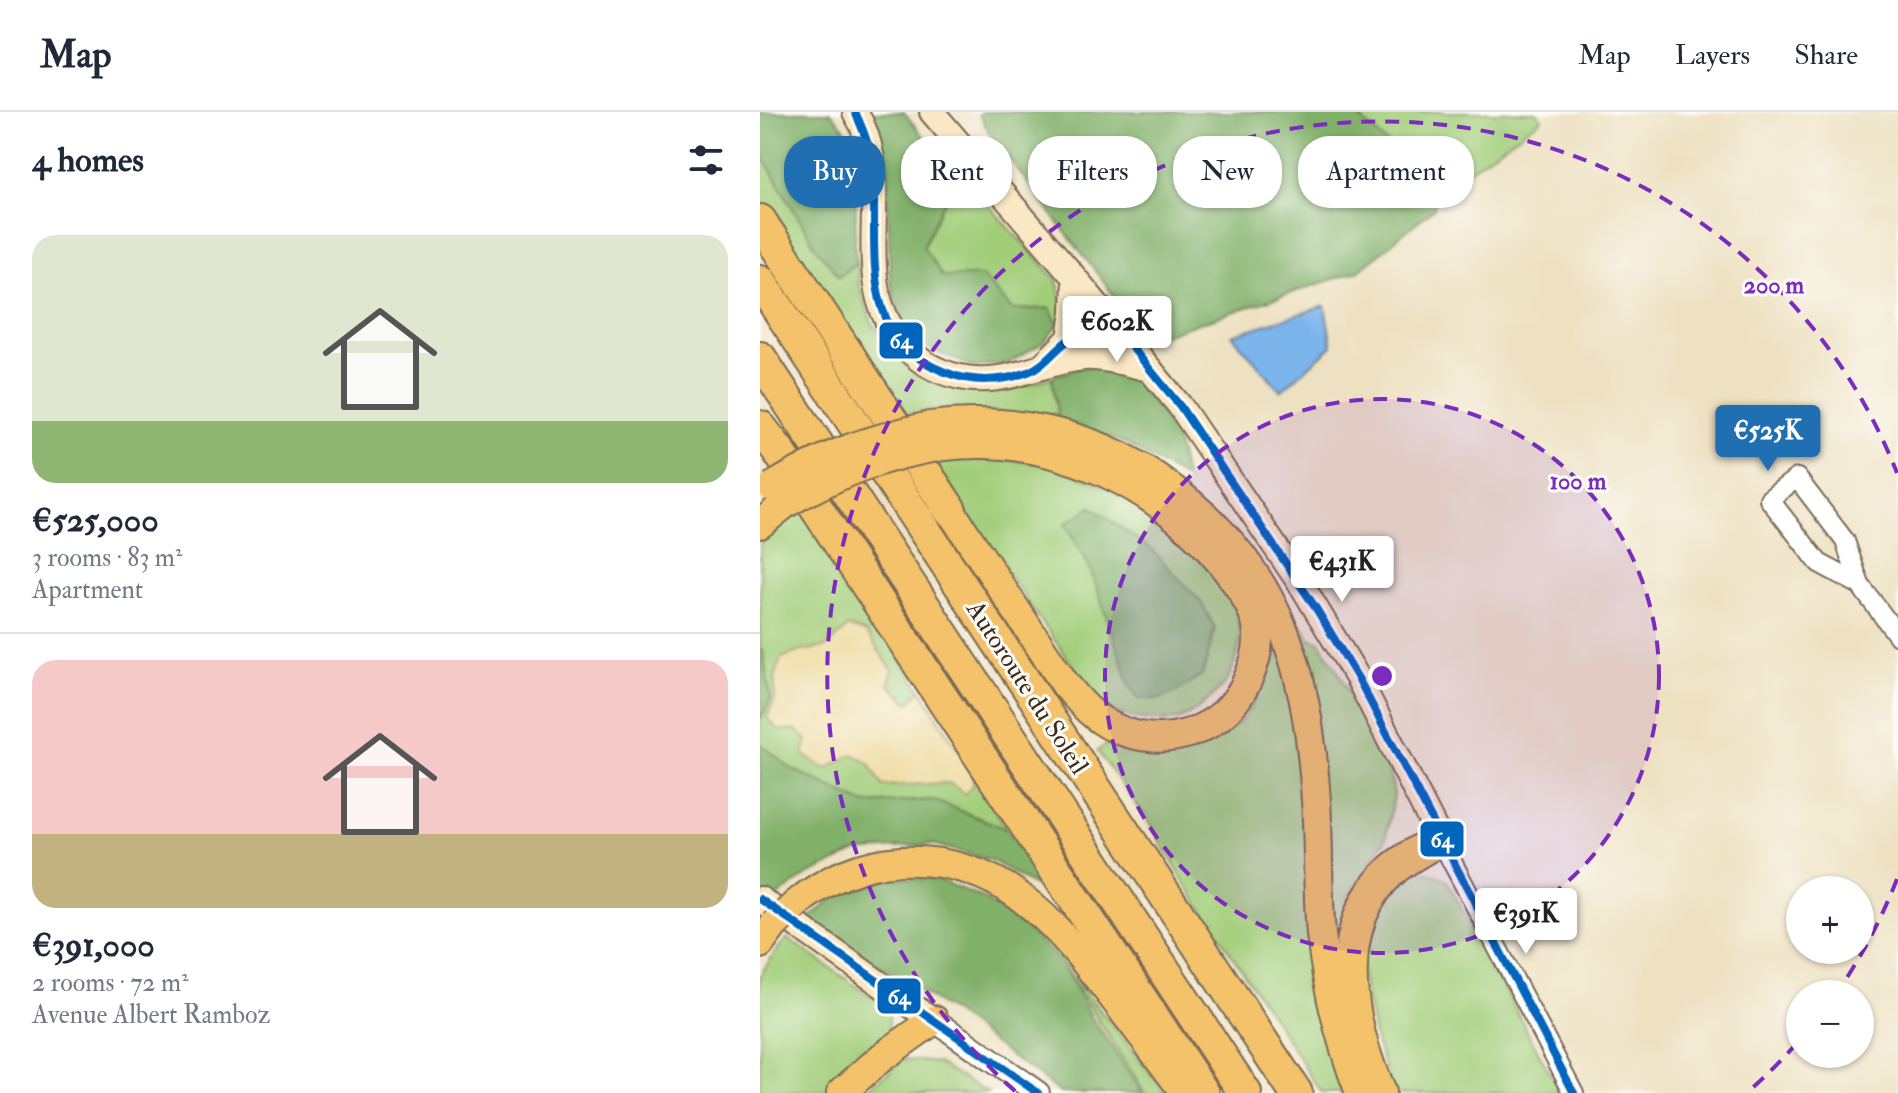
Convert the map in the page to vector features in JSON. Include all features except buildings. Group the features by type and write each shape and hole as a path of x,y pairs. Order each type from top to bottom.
{"highway":[{"path":"760,221 1065,684 1082,705 1105,722 1150,738 1179,736 1199,730 1219,718 1239,696 1254,663 1257,624 1247,601 1206,546 1144,494 1086,464 1031,449 969,443 937,436"},
{"name":"Autoroute du Soleil","path":"760,281 1296,1093"},
{"name":"Autoroute du Soleil","path":"760,358 1245,1093"},
{"path":"760,524 772,496 813,487 851,469 907,452 960,423 1030,428 1072,437 1147,470 1208,518 1256,574 1279,615 1290,649 1304,702 1314,780 1321,930 1328,986 1345,1054 1360,1093"},
{"path":"760,427 1203,1093"},
{"path":"1379,1093 1353,1007 1350,972 1355,932 1363,909 1382,880 1401,863 1440,839"},
{"path":"767,934 810,892 862,868 895,861 913,861 941,863 971,871 989,878 1037,908 1071,944 1185,1093"},
{"path":"841,1093 882,1057 934,1020"}],"main road":[{"path":"855,112 867,135 874,173 872,251 875,285 880,305 895,334 909,351 936,369 959,377 994,380 1086,357 1150,369"},
{"path":"932,112 1180,406 1311,599 1359,680 1440,839"},
{"path":"1070,338 1075,278"},
{"path":"1041,367 1070,338 1114,326"},
{"path":"1086,357 1114,326"},
{"path":"760,899 934,1020"}],"street":[{"path":"1860,585 1819,563 1769,499 1797,478 1845,541 1860,585 1898,636"},
{"path":"1440,839 1574,1093"},
{"path":"934,1020 1038,1093"}],"green space":[{"path":"760,112 831,112 848,136 784,136 784,193 760,152"},
{"path":"870,112 904,112 923,136 901,136 901,208 942,208 923,246 942,276 982,276 1012,310 1050,308 1058,325 1044,342 1009,363 974,367 929,349 899,315 890,280 885,136 880,136 877,122"},
{"path":"1353,112 1537,112 1542,119 1474,167 1474,136 1379,136"},
{"path":"1353,112 1379,136 1298,136 1298,208 1434,208 1358,271 1148,340 1047,208 1157,208 1157,136 1028,136 1028,184 1012,163 1012,136 992,136 979,114"},
{"path":"760,152 784,193 784,208 793,208 815,246 838,275 857,262 858,283 871,321 892,351 915,373 949,385 983,392 1015,389 1052,377 1058,419 962,410 904,414 760,201"},
{"path":"793,208 856,208 857,262 839,276 815,246"},
{"path":"942,208 991,208 1057,280 1063,305 1058,325 1049,308 1012,310 982,276 942,276 923,246"},
{"path":"1105,364 1135,381 1174,431 1186,479 1122,442 1058,419 1052,377"},
{"path":"990,458 1057,468 1105,488 1156,520 1200,560 1234,604 1240,642 1226,682 1200,706 1178,719 1138,718 1119,714 1107,707 1049,632 932,462","holes":["1091,508 1130,685 1090,568 1066,525"]},
{"path":"1091,507 1151,549 1201,602 1215,628 1203,674 1161,699 1139,699 1130,685 1090,568 1065,524"},
{"path":"804,510 921,690 909,703 888,684 893,671 866,633 848,627 826,647 801,651 775,676 775,699 807,740 853,754 870,764 883,786 973,784 973,774 1007,829 933,800 865,804 790,768 760,743 760,720 771,699 760,649 760,543 774,529"},
{"path":"1304,628 1310,638 1320,642 1341,676 1389,769 1394,795 1385,840 1348,898 1341,943 1334,943 1350,1093 1322,1093 1188,888 1147,819 1097,751 1110,742 1143,753 1173,753 1219,737 1238,724 1255,700 1271,647 1278,646"},
{"path":"760,649 771,699 760,720"},
{"path":"760,743 790,768 865,804 933,800 1007,829 1049,882 1041,890 991,860 932,844 857,852 807,875 772,900 760,914"},
{"path":"1427,872 1446,879 1560,1093 1394,1093 1374,1035 1361,971 1367,922 1408,874"},
{"path":"891,878 937,879 983,898 1024,927 1060,960 1092,1018 1143,1093 1061,1093 952,1012 808,919 837,895"},
{"path":"787,938 889,1009 889,1033 827,1093 760,1093 760,975"},
{"path":"1060,960 1166,1093 1145,1093"},
{"path":"903,1059 938,1063 988,1093 864,1093"}],"sand":[{"path":"848,627 866,633 893,671 888,684 909,703 921,690 973,774 973,784 965,794 949,783 883,786 870,764 853,754 826,769 803,754 807,740 796,730 779,730 767,718 775,699 775,676 781,658 826,647"}],"water":[{"path":"1325,306 1332,346 1281,391 1232,335"}],"transit line":[{"name":"64","path":"855,112 872,162 877,286 884,312 896,336 916,356 945,372 965,378 1008,378 1034,369 1071,338 1109,319"},
{"name":"64","path":"1109,319 1180,406 1317,610 1359,680 1574,1093"},
{"name":"64","path":"760,899 1038,1093"}]}
